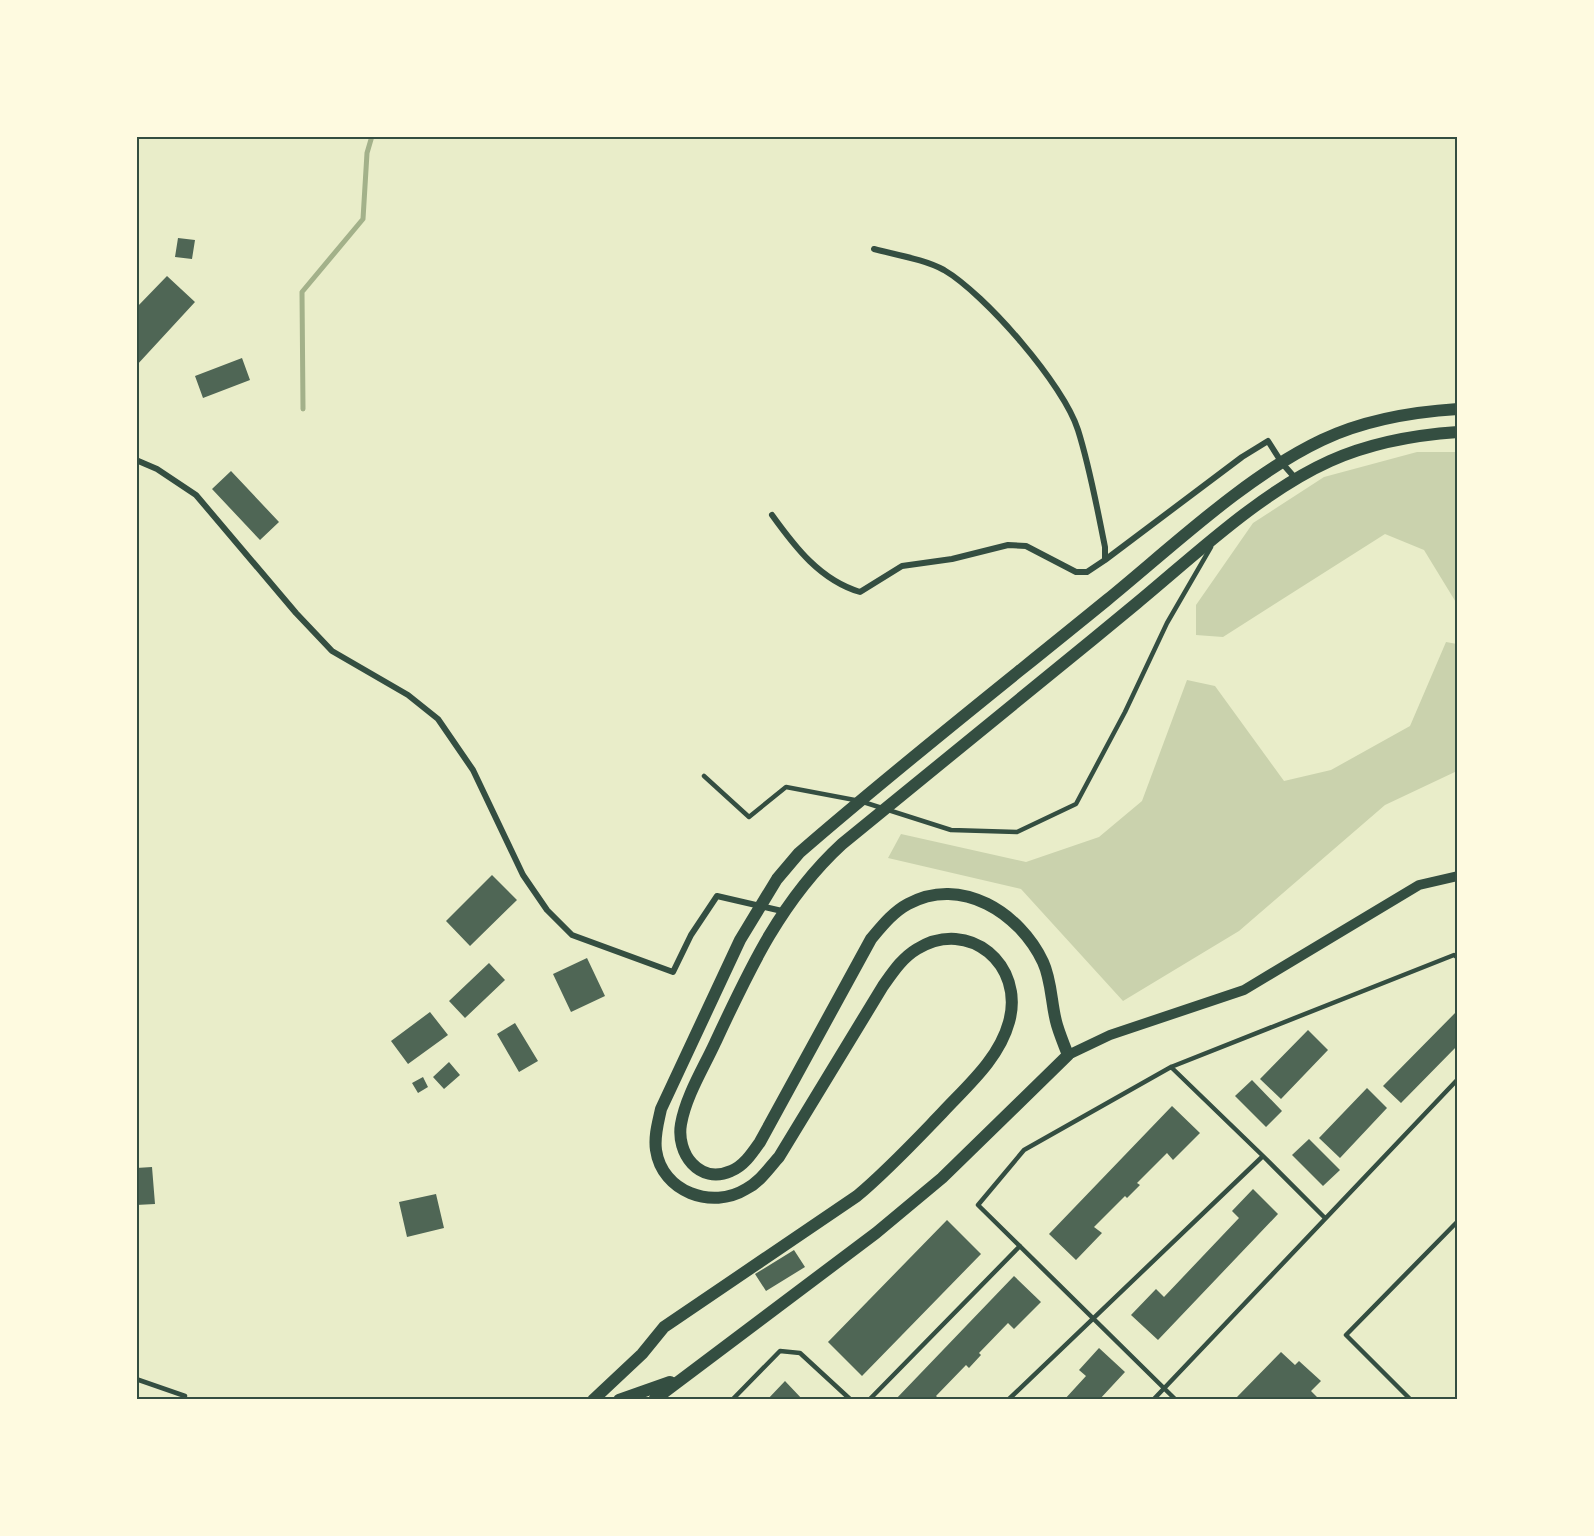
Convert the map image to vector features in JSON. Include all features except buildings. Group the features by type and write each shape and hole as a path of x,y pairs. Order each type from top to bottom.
{"main road":[{"path":"593,1400 642,1354 664,1327 857,1196 885,1173 987,1065 1002,1041 1009,1022 1012,1003 1011,987 1004,968 990,952 971,943 953,939 935,941 917,949 899,964 883,986 779,1156 765,1174 747,1189 726,1198 707,1199 689,1194 674,1183 663,1169 657,1152 657,1125 675,1076 740,940 760,904 799,853 1163,554 1282,463 1321,441 1362,424 1398,415 1458,409"},
{"path":"654,1400 876,1233 934,1185 1000,1125 1068,1055 1057,1025 1044,964 1031,940 1011,917 987,902 960,895 932,895 908,904 887,920 859,958 760,1142 748,1158 731,1171 710,1173 693,1167 683,1154 679,1139 687,1103 749,970 782,911 820,864 1176,571 1296,479 1330,461 1361,449 1415,437 1458,432"},
{"path":"619,1400 680,1379"}],"street":[{"path":"874,249 943,270 984,304 1047,375 1068,407 1078,429 1105,547 1105,560"},
{"path":"772,515 800,553 838,582 860,592 902,566 952,559 1008,545 1026,546 1076,572 1087,572 1242,457 1268,441 1296,479"},
{"path":"136,460 157,469 196,495 296,613 332,651 408,695 438,719 473,770 523,875 547,910 572,934 673,972 691,935 717,896 760,904 782,911"},
{"path":"1068,1055 1110,1035 1244,990 1419,885 1458,876"}],"lane":[{"path":"704,776 749,818 786,787 860,801 951,830 1017,832 1076,804 1125,712 1167,622 1216,539"},
{"path":"1176,1400 978,1205 1024,1150 1171,1067 1454,955 1458,958"},
{"path":"1171,1067 1325,1218"},
{"path":"1153,1400 1458,1079"},
{"path":"1008,1400 1092,1317 1263,1156"},
{"path":"1411,1400 1346,1335 1458,1221"},
{"path":"869,1400 1020,1246"},
{"path":"732,1400 780,1351 800,1353 851,1400"},
{"path":"136,1379 185,1396"}],"green space":[{"path":"1417,452 1457,452 1457,604 1424,550 1385,534 1223,637 1196,635 1196,605 1253,523 1324,477"},
{"path":"1446,642 1457,644 1457,771 1385,805 1239,931 1123,1001 1021,889 888,858 901,834 1026,862 1099,837 1142,801 1187,680 1215,686 1284,781 1331,770 1410,726"}],"waterway":[{"path":"303,409 302,292 363,219 367,153 372,136"}]}
